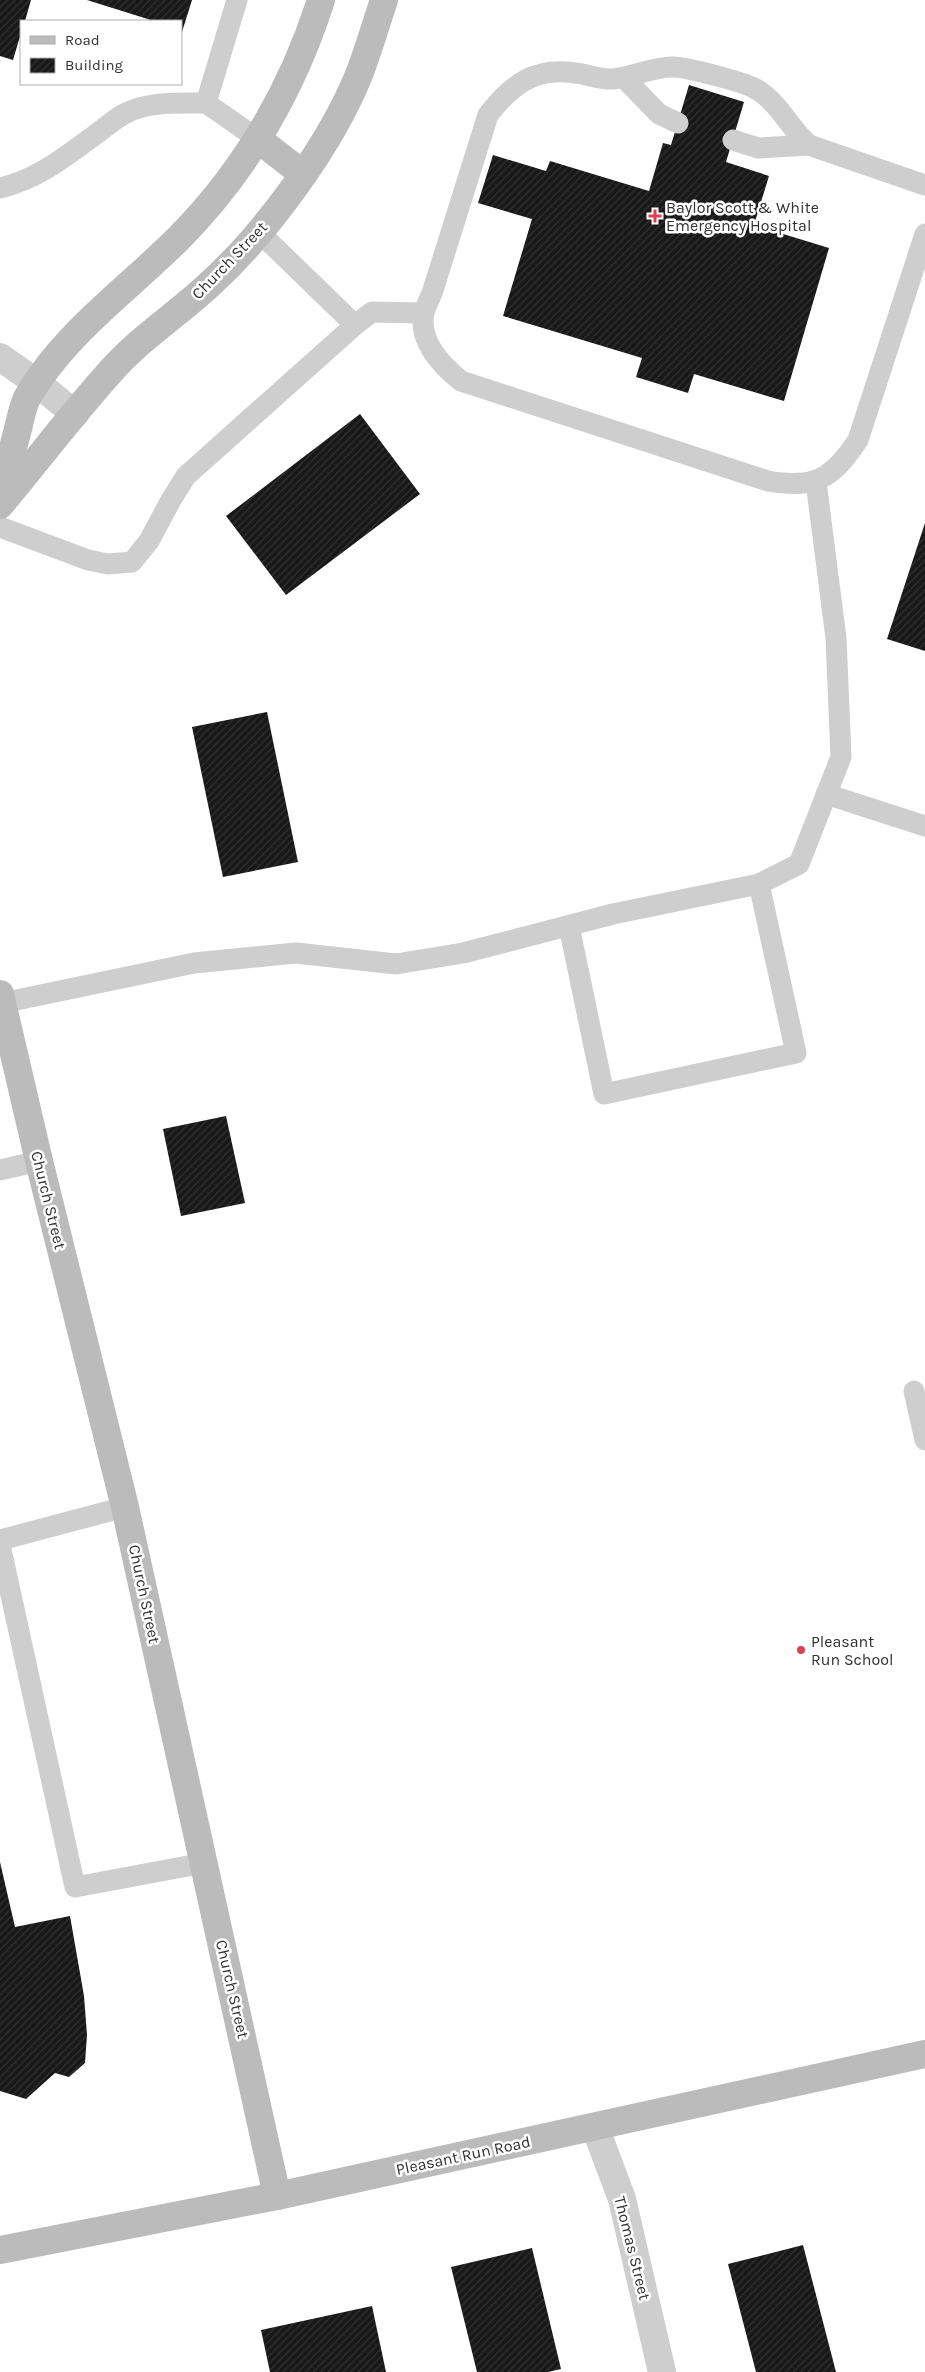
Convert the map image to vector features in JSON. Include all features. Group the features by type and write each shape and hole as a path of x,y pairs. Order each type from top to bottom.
{"street":[{"path":"0,495 26,398 54,358 87,323 173,244 218,196 258,140 279,104 307,43 322,0"},
{"name":"Church Street","path":"0,505 111,370 140,342 211,283 259,232 303,174 341,112 360,72 384,0"},
{"path":"258,140 303,174"},
{"path":"0,356 75,414"},
{"name":"Church Street","path":"1,998 39,1161 126,1507 277,2196"},
{"name":"Pleasant Run Road","path":"0,2250 277,2196 925,2054"},
{"name":"Thomas Street","path":"595,2127 622,2199 662,2372"}],"lane":[{"path":"206,103 237,0"},
{"path":"925,185 809,145 797,135 776,106 753,87 673,66 624,78 606,80 578,73 558,71 538,75 519,82 503,96 488,115 434,290 424,313 425,329 430,346 442,366 461,381 768,481 791,485 816,482 833,471 848,456 858,440 925,234"},
{"path":"624,78 659,114 678,123"},
{"path":"0,188 19,184 44,172 123,115 140,108 171,103 206,103 258,140"},
{"path":"733,140 758,148 809,145"},
{"path":"259,232 355,325"},
{"path":"0,527 88,560 108,564 132,562 149,541 186,476 355,325 372,312 424,313"},
{"path":"1,998 204,962 296,953 396,964 463,953 614,914 759,884 799,864 841,758 836,638 816,482"},
{"path":"826,794 925,826"},
{"path":"568,926 604,1094 796,1053 759,884"},
{"path":"0,1170 39,1161"},
{"path":"914,1391 925,1440"},
{"path":"0,1540 126,1507"},
{"path":"0,1545 75,1888 204,1863"}],"building":[{"path":"0,0 31,0 25,20 20,20 20,36 13,60 0,56"},
{"path":"87,0 192,0 182,32 182,20 151,20"},
{"path":"689,85 744,102 726,162 769,176 754,225 829,248 784,401 694,374 688,393 636,377 642,358 503,316 532,219 478,203 493,155 546,171 550,161 649,191 663,143 671,145"},
{"path":"360,414 420,494 286,595 226,516"},
{"path":"925,523 925,651 887,639"},
{"path":"267,712 298,862 223,877 192,727"},
{"path":"226,1116 245,1203 181,1216 163,1129"},
{"path":"0,1862 15,1927 70,1916 84,1996 87,2035 85,2063 69,2077 55,2073 26,2099 0,2091"},
{"path":"803,2245 836,2372 756,2372 728,2264"},
{"path":"532,2248 561,2369 548,2372 477,2372 451,2267"},
{"path":"372,2306 386,2372 270,2372 261,2330"}],"place":[{"name":"Baylor Scott & White Emergency Hospital","path":"655,216"},
{"name":"Pleasant Run School","path":"801,1650"}]}
